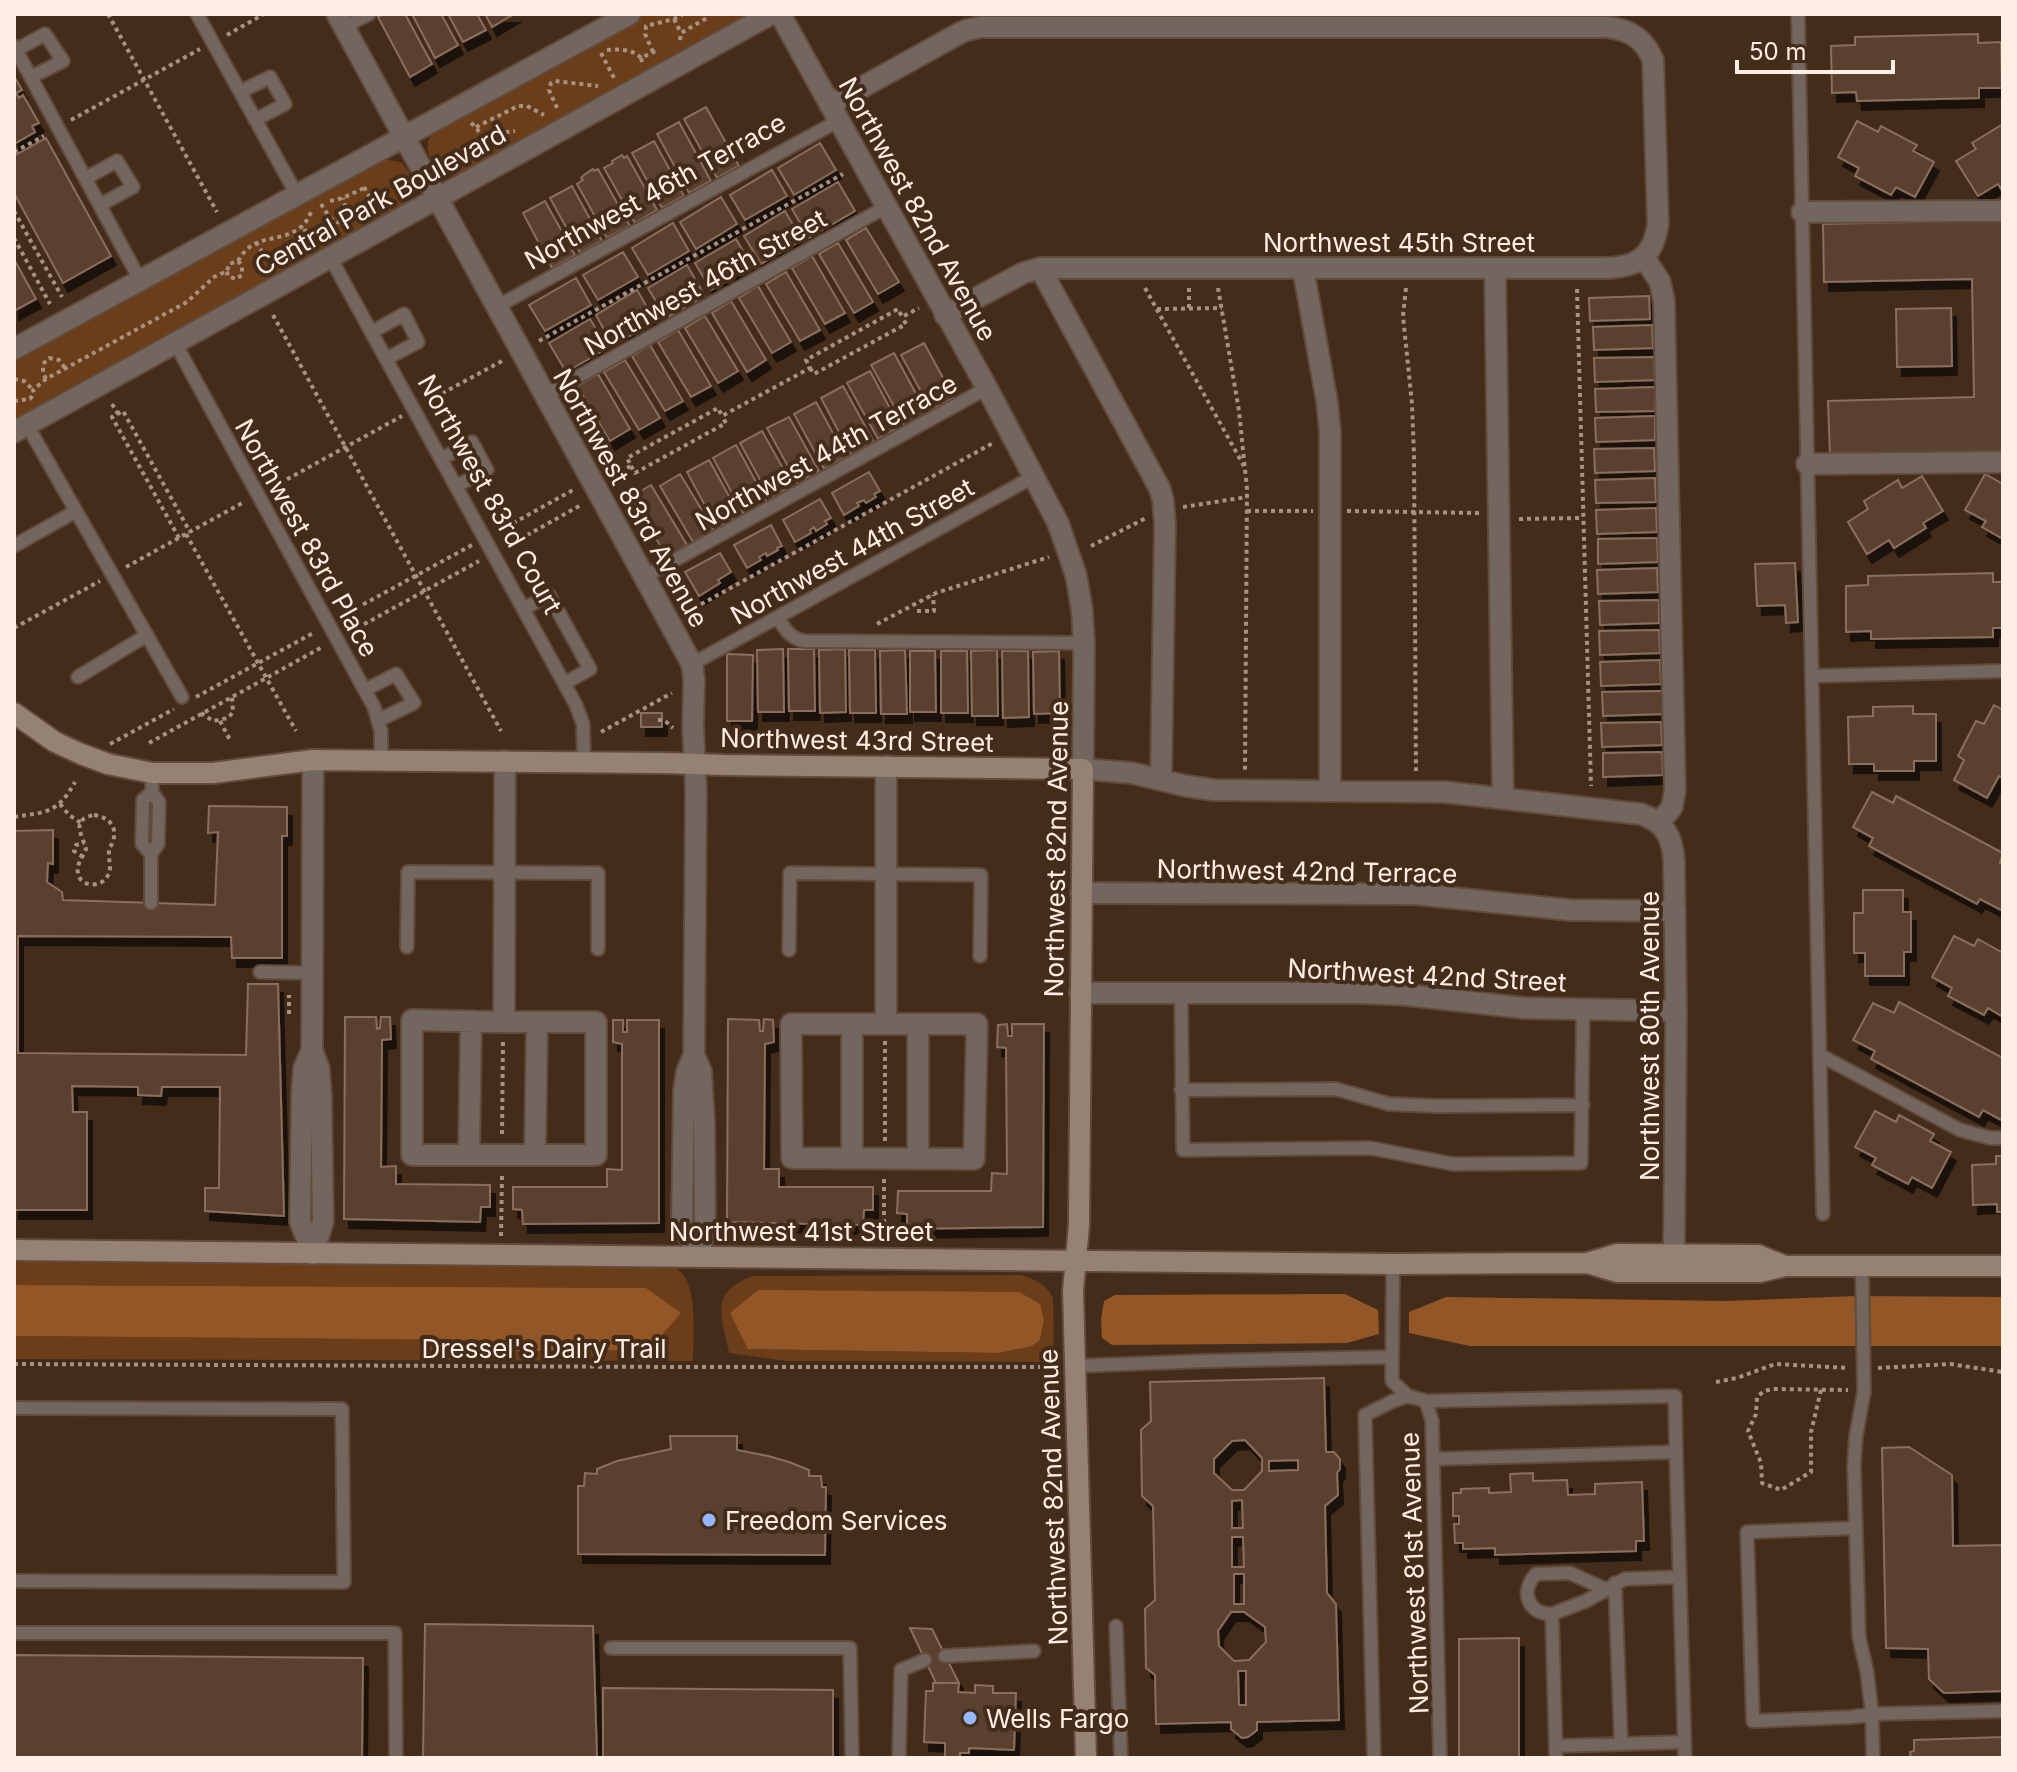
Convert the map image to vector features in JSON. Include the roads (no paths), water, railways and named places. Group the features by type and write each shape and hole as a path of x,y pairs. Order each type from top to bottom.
{"street":[{"name":"Central Park Boulevard","path":"14,349 630,14"},
{"name":"Central Park Boulevard","path":"20,428 771,14"},
{"name":"Northwest 82nd Avenue","path":"780,14 1058,523 1071,558 1082,610 1079,1225 1073,1291 1086,1758"},
{"name":"Northwest 83rd Avenue","path":"340,21 692,664 695,764 694,1055 687,1071 684,1091 682,1224 699,1257"},
{"name":"Northwest 46th Terrace","path":"834,113 960,33 981,27 1607,27 1628,31 1636,36 1653,60 1658,224 1651,250 1644,257"},
{"path":"1802,212 2003,211"},
{"path":"1644,257 1660,282 1664,301 1675,791 1672,807 1659,823"},
{"name":"Northwest 45th Street","path":"945,315 1023,273 1040,268 1614,268 1635,263 1644,257"},
{"path":"1040,268 1160,489 1163,500 1161,780"},
{"path":"1303,268 1330,431 1330,791"},
{"path":"1495,268 1503,797"},
{"path":"1807,464 2003,462"},
{"name":"Northwest 43rd Street","path":"14,713 55,742 152,782 313,760 1083,769 1123,772 1214,790 1462,793 1631,812 1648,816 1659,823"},
{"path":"313,760 312,1050 304,1068 302,1093 300,1221 313,1254"},
{"path":"503,1030 505,761"},
{"path":"886,766 886,1032"},
{"name":"Northwest 80th Avenue","path":"1659,823 1673,844 1676,1011 1674,1254"},
{"name":"Northwest 42nd Terrace","path":"1081,893 1415,894 1560,910 1675,911"},
{"name":"Northwest 42nd Street","path":"1080,993 1386,994 1524,1008 1676,1011"},
{"path":"412,1020 471,1021 503,1030 537,1022 596,1022 596,1155 412,1155 412,1020"},
{"path":"469,1155 471,1021"},
{"path":"535,1155 537,1022"},
{"path":"791,1024 852,1024 886,1032 918,1024 977,1024 974,1159 792,1158 791,1024"},
{"path":"852,1024 852,1158"},
{"path":"918,1024 918,1159"},
{"name":"Northwest 41st Street","path":"14,1250 1393,1264 1587,1263 1617,1254 1674,1254 1758,1255 1785,1266 1862,1273 2003,1266"},
{"name":"Northwest 41st Street","path":"1587,1263 1617,1272 1760,1272 1785,1266"}],"lane":[{"path":"197,14 297,195"},
{"path":"340,21 369,14"},
{"path":"1798,14 1823,1214"},
{"path":"31,77 63,61 45,34 15,48 140,280"},
{"path":"240,92 270,77 285,104 255,120"},
{"name":"Northwest 46th Terrace","path":"496,307 834,113"},
{"path":"86,178 117,161 133,187 100,205"},
{"name":"Northwest 46th Street","path":"545,395 886,207"},
{"name":"Northwest 83rd Court","path":"330,257 565,683 582,718 584,762"},
{"path":"372,332 404,314 418,342 386,359"},
{"name":"Northwest 83rd Place","path":"175,343 365,690 379,720 381,761"},
{"name":"Northwest 44th Terrace","path":"644,577 987,388"},
{"path":"20,428 76,511 183,701"},
{"path":"441,459 472,442 487,470 456,486"},
{"name":"Northwest 44th Street","path":"692,664 1033,477"},
{"path":"14,546 76,511"},
{"path":"523,609 549,595 584,656 590,669 565,683"},
{"path":"778,617 791,636 804,641 1084,643"},
{"path":"78,677 147,635"},
{"path":"1812,676 2003,671"},
{"path":"365,690 396,674 414,703 379,720"},
{"path":"151,903 151,854 142,844 143,800 152,782"},
{"path":"407,947 408,872 505,872 598,873 598,949"},
{"path":"789,950 790,873 981,875 980,956"},
{"path":"260,972 312,973"},
{"path":"1181,993 1183,1150 1370,1148 1453,1164 1581,1163 1583,1009"},
{"path":"1820,1055 1960,1130 2003,1138"},
{"path":"1181,1090 1336,1089 1389,1104 1583,1105"},
{"name":"Northwest 81st Avenue","path":"1393,1264 1392,1381 1408,1396 1426,1401 1432,1421 1440,1758"},
{"path":"1862,1273 1858,1364 1864,1401 1855,1451 1856,1528 1859,1637 1872,1714 1873,1758"},
{"path":"1075,1366 1392,1357"},
{"path":"1374,1758 1365,1415 1408,1396"},
{"path":"1426,1401 1675,1396 1685,1758"},
{"path":"14,1408 342,1409 344,1582 14,1581"},
{"path":"1433,1459 1676,1452"},
{"path":"1856,1528 1747,1532 1753,1721 2003,1711"},
{"path":"1610,1586 1570,1573 1536,1574 1531,1580 1528,1600 1533,1610 1552,1614 1586,1601 1625,1579 1680,1577"},
{"path":"1610,1586 1621,1743"},
{"path":"1552,1614 1556,1752 1621,1743 1684,1742"},
{"path":"1116,1626 1121,1758"},
{"path":"14,1633 395,1633 396,1758"},
{"path":"611,1648 850,1648 852,1758"},
{"path":"945,1656 1034,1651"},
{"path":"899,1758 901,1670 925,1660"}],"place":[{"name":"Freedom Services","path":"709,1520"},
{"name":"Wells Fargo","path":"970,1718"}]}
